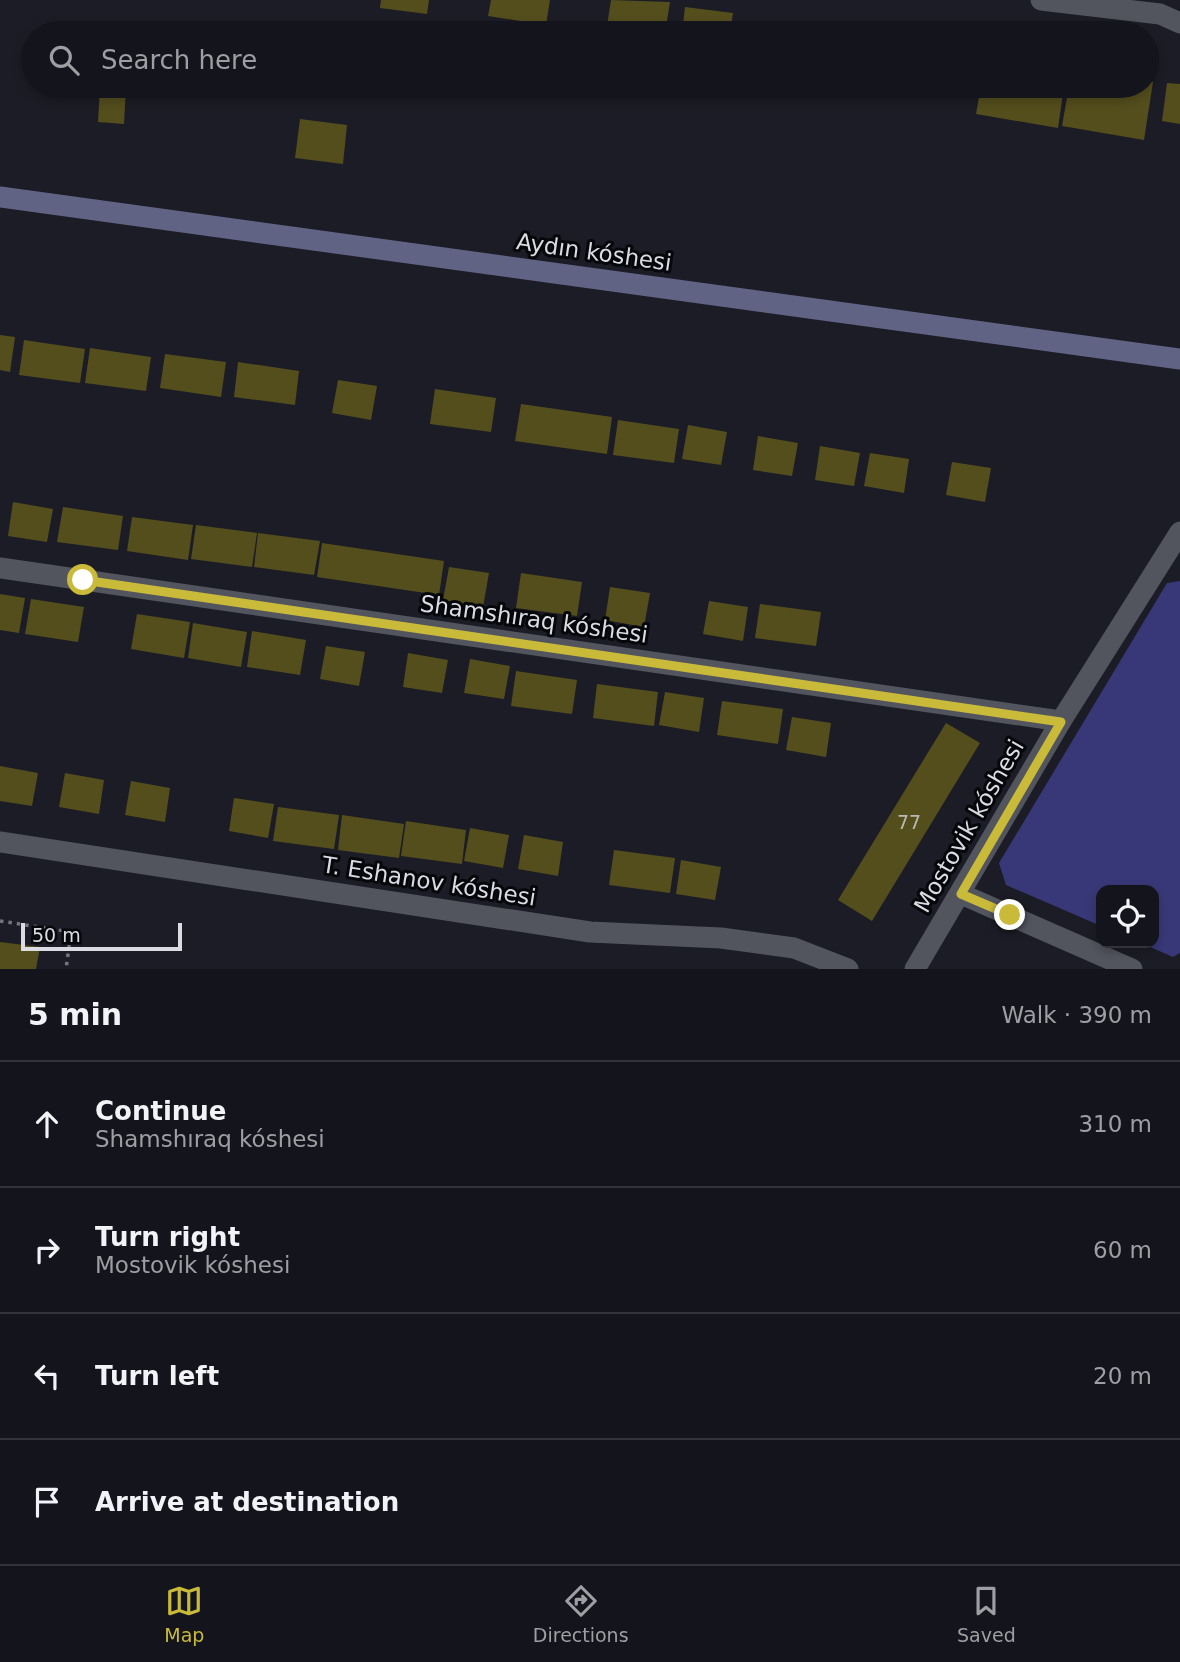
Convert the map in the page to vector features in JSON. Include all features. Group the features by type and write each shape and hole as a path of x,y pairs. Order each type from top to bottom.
{"street":[{"path":"1041,0 1160,14 1180,23"},
{"name":"Aydın kóshesi","path":"0,197 1180,359"},
{"name":"Mostovik kóshesi","path":"915,969 1061,722 1180,532"},
{"name":"Shamshıraq kóshesi","path":"0,568 1061,722"},
{"name":"T. Eshanov kóshesi","path":"0,842 590,932 721,938 794,948 848,969"},
{"path":"961,894 1132,969"}],"path":[{"path":"0,921 71,932 65,969"}],"shaded area":[{"path":"1180,581 1180,953 1173,957 1152,948 1159,948 1159,885 1096,885 1096,924 1006,885 999,863 1167,583"}],"building":[{"path":"381,0 429,0 427,14 380,8"},
{"path":"491,0 550,0 547,21 520,21 488,16"},
{"path":"611,0 670,2 667,21 608,21"},
{"path":"685,7 733,13 732,21 683,21"},
{"path":"1167,83 1180,84 1180,124 1162,121"},
{"path":"99,98 125,98 124,124 98,122"},
{"path":"979,98 1062,98 1058,128 976,114"},
{"path":"1067,98 1151,98 1144,140 1062,126"},
{"path":"300,119 347,125 343,164 295,158"},
{"path":"0,335 15,337 10,372 0,370"},
{"path":"24,340 85,349 80,383 19,375"},
{"path":"90,348 151,357 146,391 85,383"},
{"path":"165,354 226,362 221,397 160,388"},
{"path":"238,362 299,371 295,405 234,397"},
{"path":"338,380 377,386 371,420 332,413"},
{"path":"435,389 496,398 491,432 430,424"},
{"path":"521,404 612,417 607,454 515,441"},
{"path":"618,420 679,429 674,463 613,455"},
{"path":"688,425 727,432 721,465 682,459"},
{"path":"758,436 798,443 792,476 753,470"},
{"path":"820,446 860,453 854,486 815,480"},
{"path":"870,453 909,459 904,493 864,486"},
{"path":"952,462 991,468 985,502 946,495"},
{"path":"13,502 53,509 47,542 8,536"},
{"path":"63,507 123,516 118,550 57,542"},
{"path":"132,517 193,525 188,560 127,551"},
{"path":"196,525 257,533 252,567 191,559"},
{"path":"258,533 320,541 314,575 254,567"},
{"path":"322,543 444,561 439,595 317,577"},
{"path":"449,567 489,573 483,607 443,600"},
{"path":"521,573 582,582 577,616 516,608"},
{"path":"610,587 650,593 644,627 605,620"},
{"path":"0,594 25,598 19,633 0,630"},
{"path":"31,599 84,607 78,642 25,634"},
{"path":"709,601 748,607 743,641 703,634"},
{"path":"760,604 821,612 816,646 755,638"},
{"path":"137,614 190,622 184,658 131,649"},
{"path":"193,623 247,632 241,667 188,658"},
{"path":"252,631 306,640 300,675 247,667"},
{"path":"326,646 365,652 359,686 320,679"},
{"path":"408,653 448,660 442,693 403,687"},
{"path":"470,659 510,666 504,699 464,693"},
{"path":"516,671 577,680 572,714 511,706"},
{"path":"597,684 658,692 654,726 593,718"},
{"path":"665,692 704,698 699,732 659,725"},
{"path":"722,701 783,709 778,744 717,735"},
{"path":"792,717 831,723 826,757 786,750"},
{"path":"946,723 980,743 872,921 838,900"},
{"path":"0,766 38,773 32,806 0,801"},
{"path":"65,773 104,780 99,814 59,807"},
{"path":"131,781 170,788 165,822 125,815"},
{"path":"234,798 274,804 268,838 229,831"},
{"path":"278,807 339,815 334,849 273,841"},
{"path":"342,815 404,824 399,858 338,850"},
{"path":"406,821 466,830 462,864 401,856"},
{"path":"470,828 509,835 503,868 464,861"},
{"path":"524,835 563,842 558,876 518,869"},
{"path":"614,850 675,858 670,893 609,885"},
{"path":"681,860 721,867 715,900 676,894"},
{"path":"0,942 40,947 36,969 0,969"}],"route":[{"path":"83,580 1061,722 961,894 1010,915"}]}
